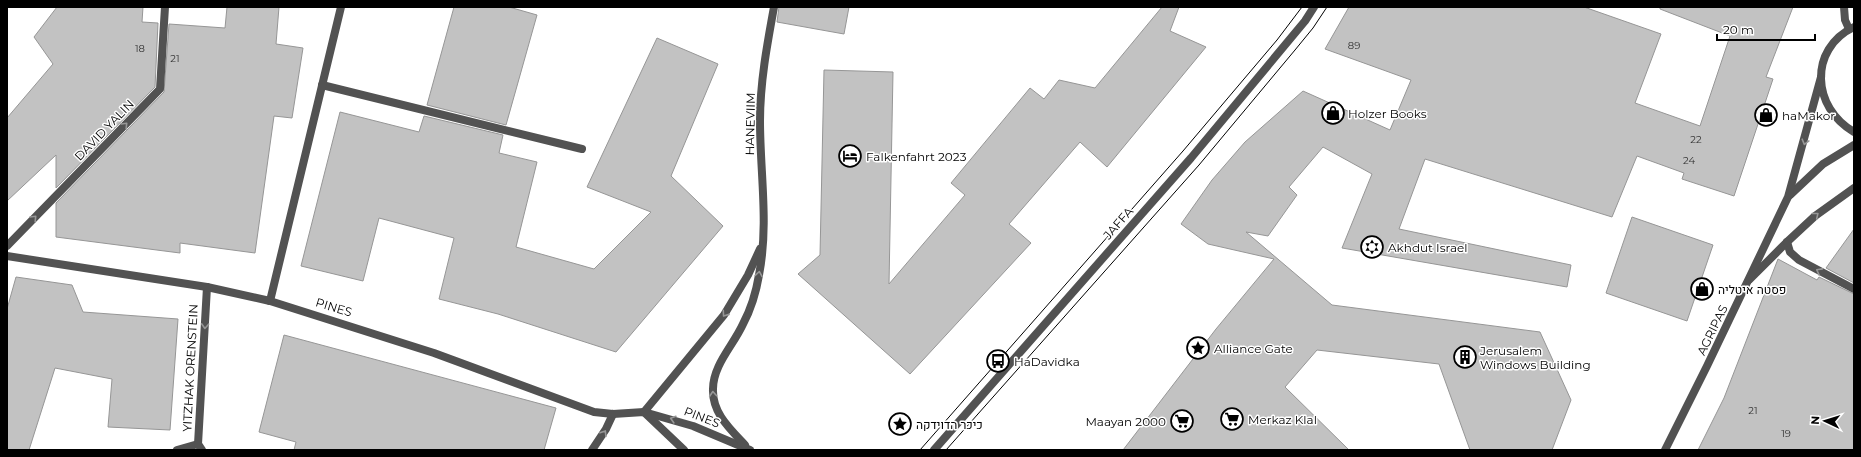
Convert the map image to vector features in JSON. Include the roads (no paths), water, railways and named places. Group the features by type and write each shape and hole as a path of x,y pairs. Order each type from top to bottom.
{"street":[{"name":"DAVID YALIN","path":"7,246 160,89 165,7"},
{"path":"270,300 341,7"},
{"name":"HANEVIIM","path":"749,449 720,417 716,409 712,390 721,361 743,325 752,304 759,274 764,190 760,120 766,56 774,7"},
{"name":"JAFFA","path":"934,450 1191,158 1305,22 1314,7"},
{"path":"1844,7 1845,20 1852,28"},
{"name":"AGRIPAS","path":"1665,450 1749,280 1788,197 1800,161 1825,58 1838,38 1852,28"},
{"path":"1821,77 1827,105 1838,121 1854,132"},
{"path":"322,85 582,149"},
{"name":"AGRIPAS","path":"1788,197 1823,164 1854,145"},
{"path":"1749,280 1815,216 1854,188"},
{"name":"HANEVIIM","path":"644,412 724,315 748,275 762,242"},
{"path":"1787,242 1790,252 1799,260 1854,289"},
{"name":"PINES","path":"7,256 207,287 270,300 434,353 594,412 614,414 644,412 693,426 749,449"},
{"name":"YITZHAK ORENSTEIN","path":"200,447 207,287"},
{"path":"644,412 684,450"},
{"path":"592,450 614,414"},
{"path":"177,450 200,447"}],"tram line":[{"path":"920,450 1183,151 1277,40 1302,7"},
{"path":"946,450 1199,165 1313,28 1327,7"}],"place":[{"name":"Holzer Books","path":"1333,113"},
{"name":"haMakor","path":"1766,115"},
{"name":"Falkenfahrt 2023","path":"850,156"},
{"name":"Akhdut Israel","path":"1372,247"},
{"name":"פסטה איטליה","path":"1702,289"},
{"name":"Alliance Gate","path":"1198,348"},
{"name":"Jerusalem Windows Building","path":"1465,357"},
{"name":"HaDavidka","path":"998,361"},
{"name":"Merkaz Klal","path":"1232,419"},
{"name":"Maayan 2000","path":"1182,421"},
{"name":"כיכר הדוידקה","path":"900,424"}]}
